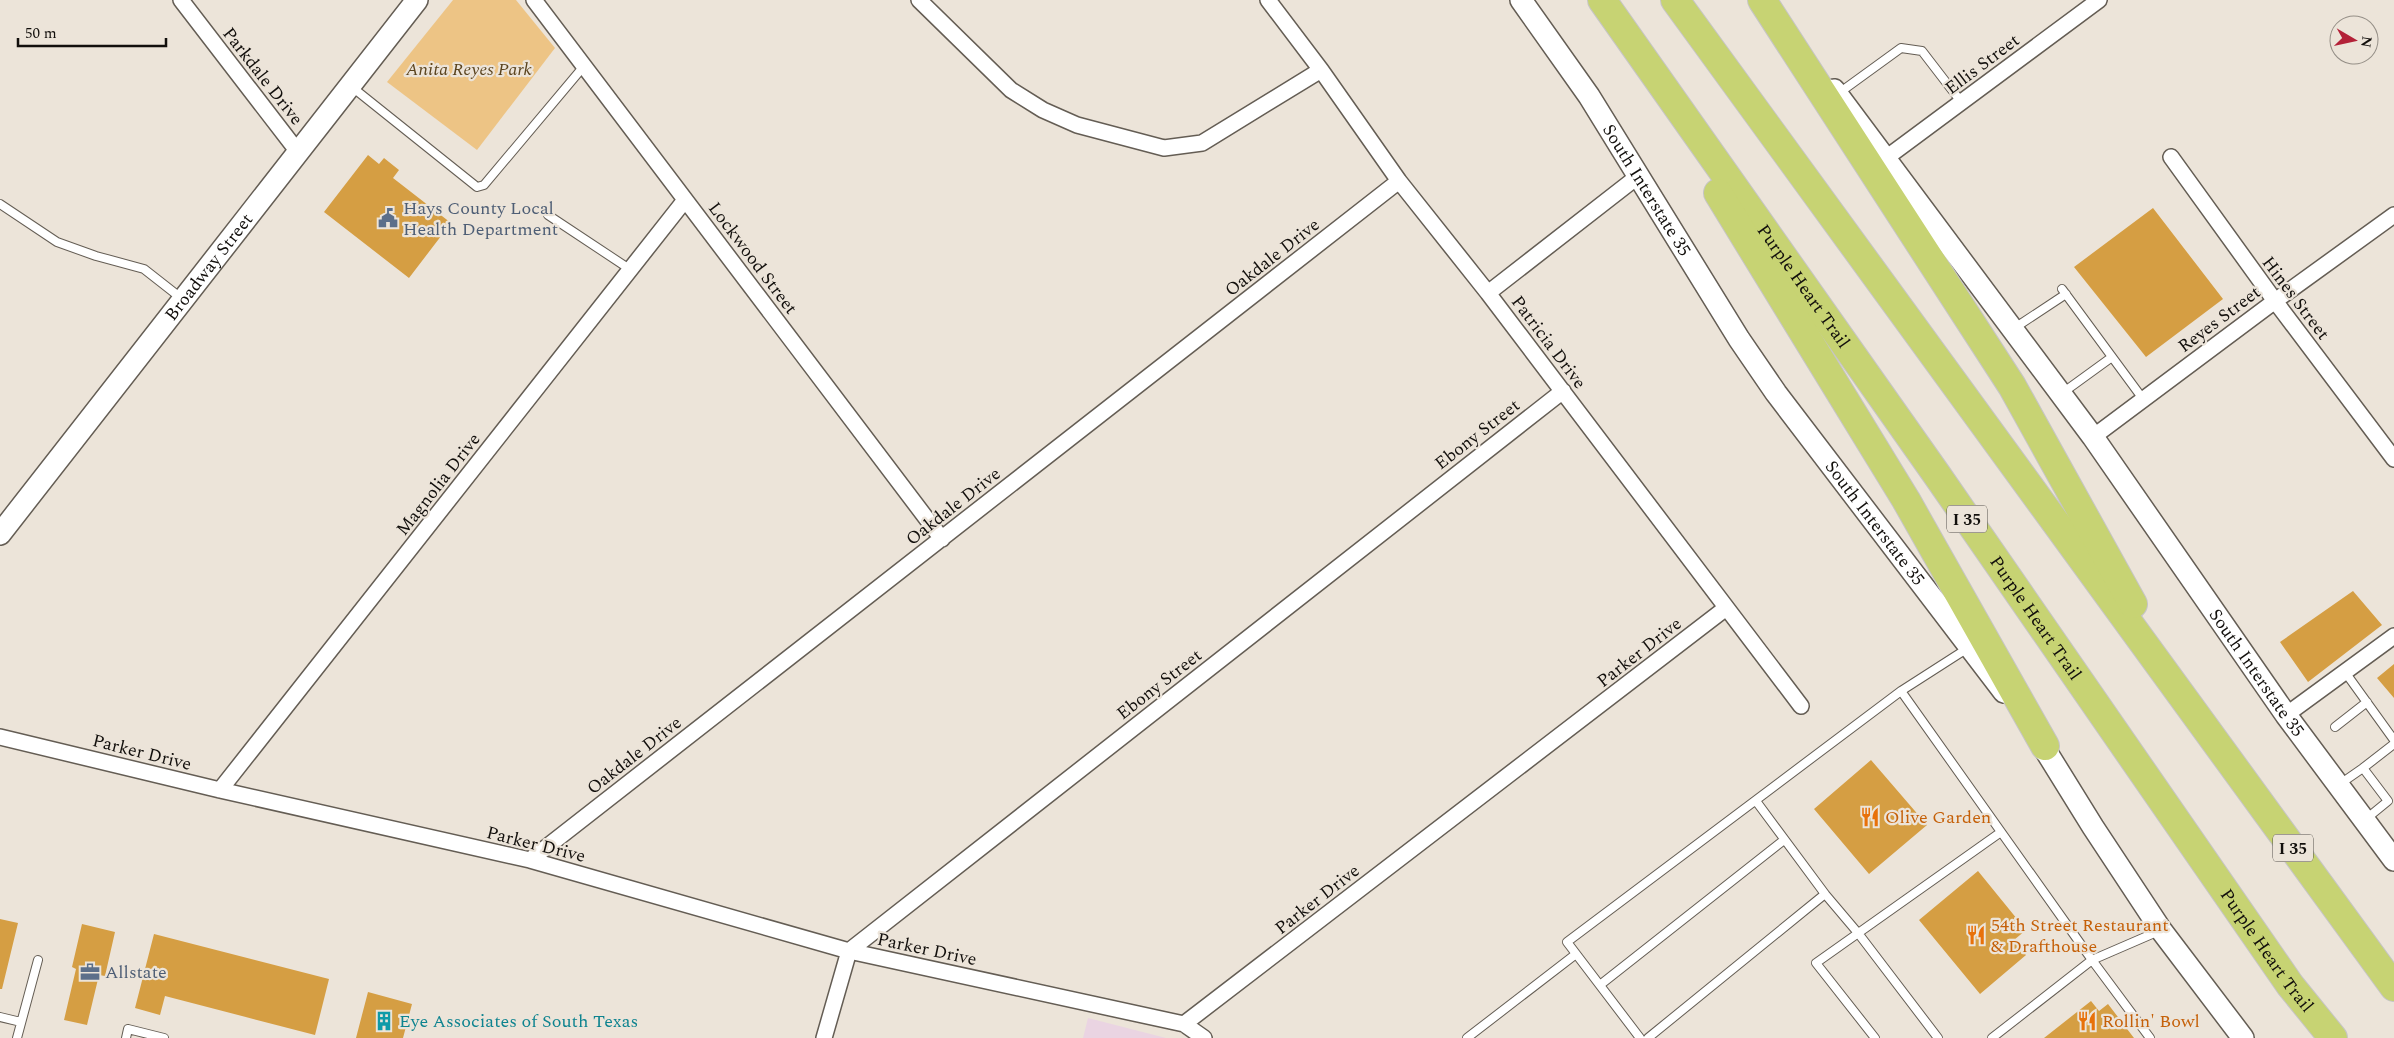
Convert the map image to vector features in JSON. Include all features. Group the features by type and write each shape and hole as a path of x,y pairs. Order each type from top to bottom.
{"highway":[{"path":"1601,0 1906,500 2044,746"},
{"name":"Purple Heart Trail","path":"1601,0 1931,467 2290,985 2333,1038"},
{"name":"I 35","path":"1675,0 2394,987"},
{"path":"1764,0 2012,386 2192,710"}],"main road":[{"name":"Broadway Street","path":"0,534 417,0"},
{"name":"South Interstate 35","path":"1521,0 1589,96 1637,177 1776,393 2044,746 2093,827 2161,930 2243,1038"},
{"name":"South Interstate 35","path":"1764,0 1886,158 2093,437 2286,714 2394,860"}],"street":[{"name":"Parkdale Drive","path":"181,0 298,152"},
{"name":"Lockwood Street","path":"534,0 942,539"},
{"path":"918,0 1011,90 1043,110 1077,125 1164,148 1202,143 1321,70"},
{"name":"Patricia Drive","path":"1268,0 1321,70 1399,181 1488,293 1801,706"},
{"name":"Ellis Street","path":"1886,158 2099,0"},
{"name":"Hines Street","path":"2171,157 2274,301 2394,459"},
{"path":"1488,293 1637,177"},
{"name":"Oakdale Drive","path":"530,860 1399,181"},
{"name":"Magnolia Drive","path":"220,790 685,200"},
{"name":"Reyes Street","path":"2093,437 2274,301 2394,215"},
{"name":"Ebony Street","path":"849,951 1563,391"},
{"name":"Parker Drive","path":"0,736 220,790 530,860 849,951 1184,1024 1726,608"},
{"path":"2286,714 2394,636"},
{"path":"824,1038 849,951"},
{"path":"1184,1024 1204,1038"}],"lane":[{"path":"1838,95 1901,48 1922,51 1962,103"},
{"path":"350,85 477,187 484,185 584,66"},
{"path":"0,204 57,242 96,256 144,269 183,300"},
{"path":"548,215 631,270"},
{"path":"2012,329 2064,292 2143,399"},
{"path":"2061,395 2112,357"},
{"path":"1640,1038 1567,942 1901,692 1969,647"},
{"path":"2345,672 2394,740"},
{"path":"1901,692 2092,960 2150,1038"},
{"path":"2335,727 2367,702"},
{"path":"2339,786 2394,744"},
{"path":"2363,768 2394,808"},
{"path":"1756,801 1824,894 1858,933 1938,1038"},
{"path":"2365,821 2388,801"},
{"path":"1875,1038 1816,963 2000,832"},
{"path":"1600,985 1784,840"},
{"path":"1648,1038 1824,894"},
{"path":"1992,1038 2092,960 2161,930"},
{"path":"1467,1038 1576,954"},
{"path":"17,1038 38,960"},
{"path":"0,1017 21,1022"},
{"path":"126,1038 128,1029 164,1038"}],"shaded area":[{"path":"1088,1018 1166,1038 1083,1038"}],"green space":[{"name":"Anita Reyes Park","path":"453,0 516,0 555,48 477,150 387,82"}],"building":[{"name":"Hays County Local Health Department","path":"368,155 379,164 384,158 399,170 393,178 451,223 409,278 324,212"},
{"path":"2153,208 2223,299 2146,357 2074,267"},
{"path":"2353,591 2382,625 2308,682 2280,642"},
{"path":"2394,664 2394,698 2377,678"},
{"name":"Olive Garden","path":"1871,760 1927,825 1869,874 1814,809"},
{"name":"54th Street Restaurant & Drafthouse","path":"1978,871 2026,930 2014,940 2026,955 1980,994 1919,920"},
{"path":"0,919 18,923 2,989 0,989"},
{"name":"Allstate","path":"82,924 115,932 105,976 99,975 87,1025 64,1020 76,969 72,967"},
{"path":"154,934 329,979 315,1035 165,996 160,1015 135,1008"},
{"name":"Eye Associates of South Texas","path":"368,992 412,1004 403,1038 356,1038"},
{"path":"2091,1001 2099,1011 2108,1004 2134,1038 2044,1038"}],"place":[{"name":"Hays County Local Health Department","path":"388,218"},
{"name":"Olive Garden","path":"1870,817"},
{"name":"54th Street Restaurant & Drafthouse","path":"1976,935"},
{"name":"Allstate","path":"90,972"},
{"name":"Eye Associates of South Texas","path":"384,1021"},
{"name":"Rollin' Bowl","path":"2087,1021"}]}
